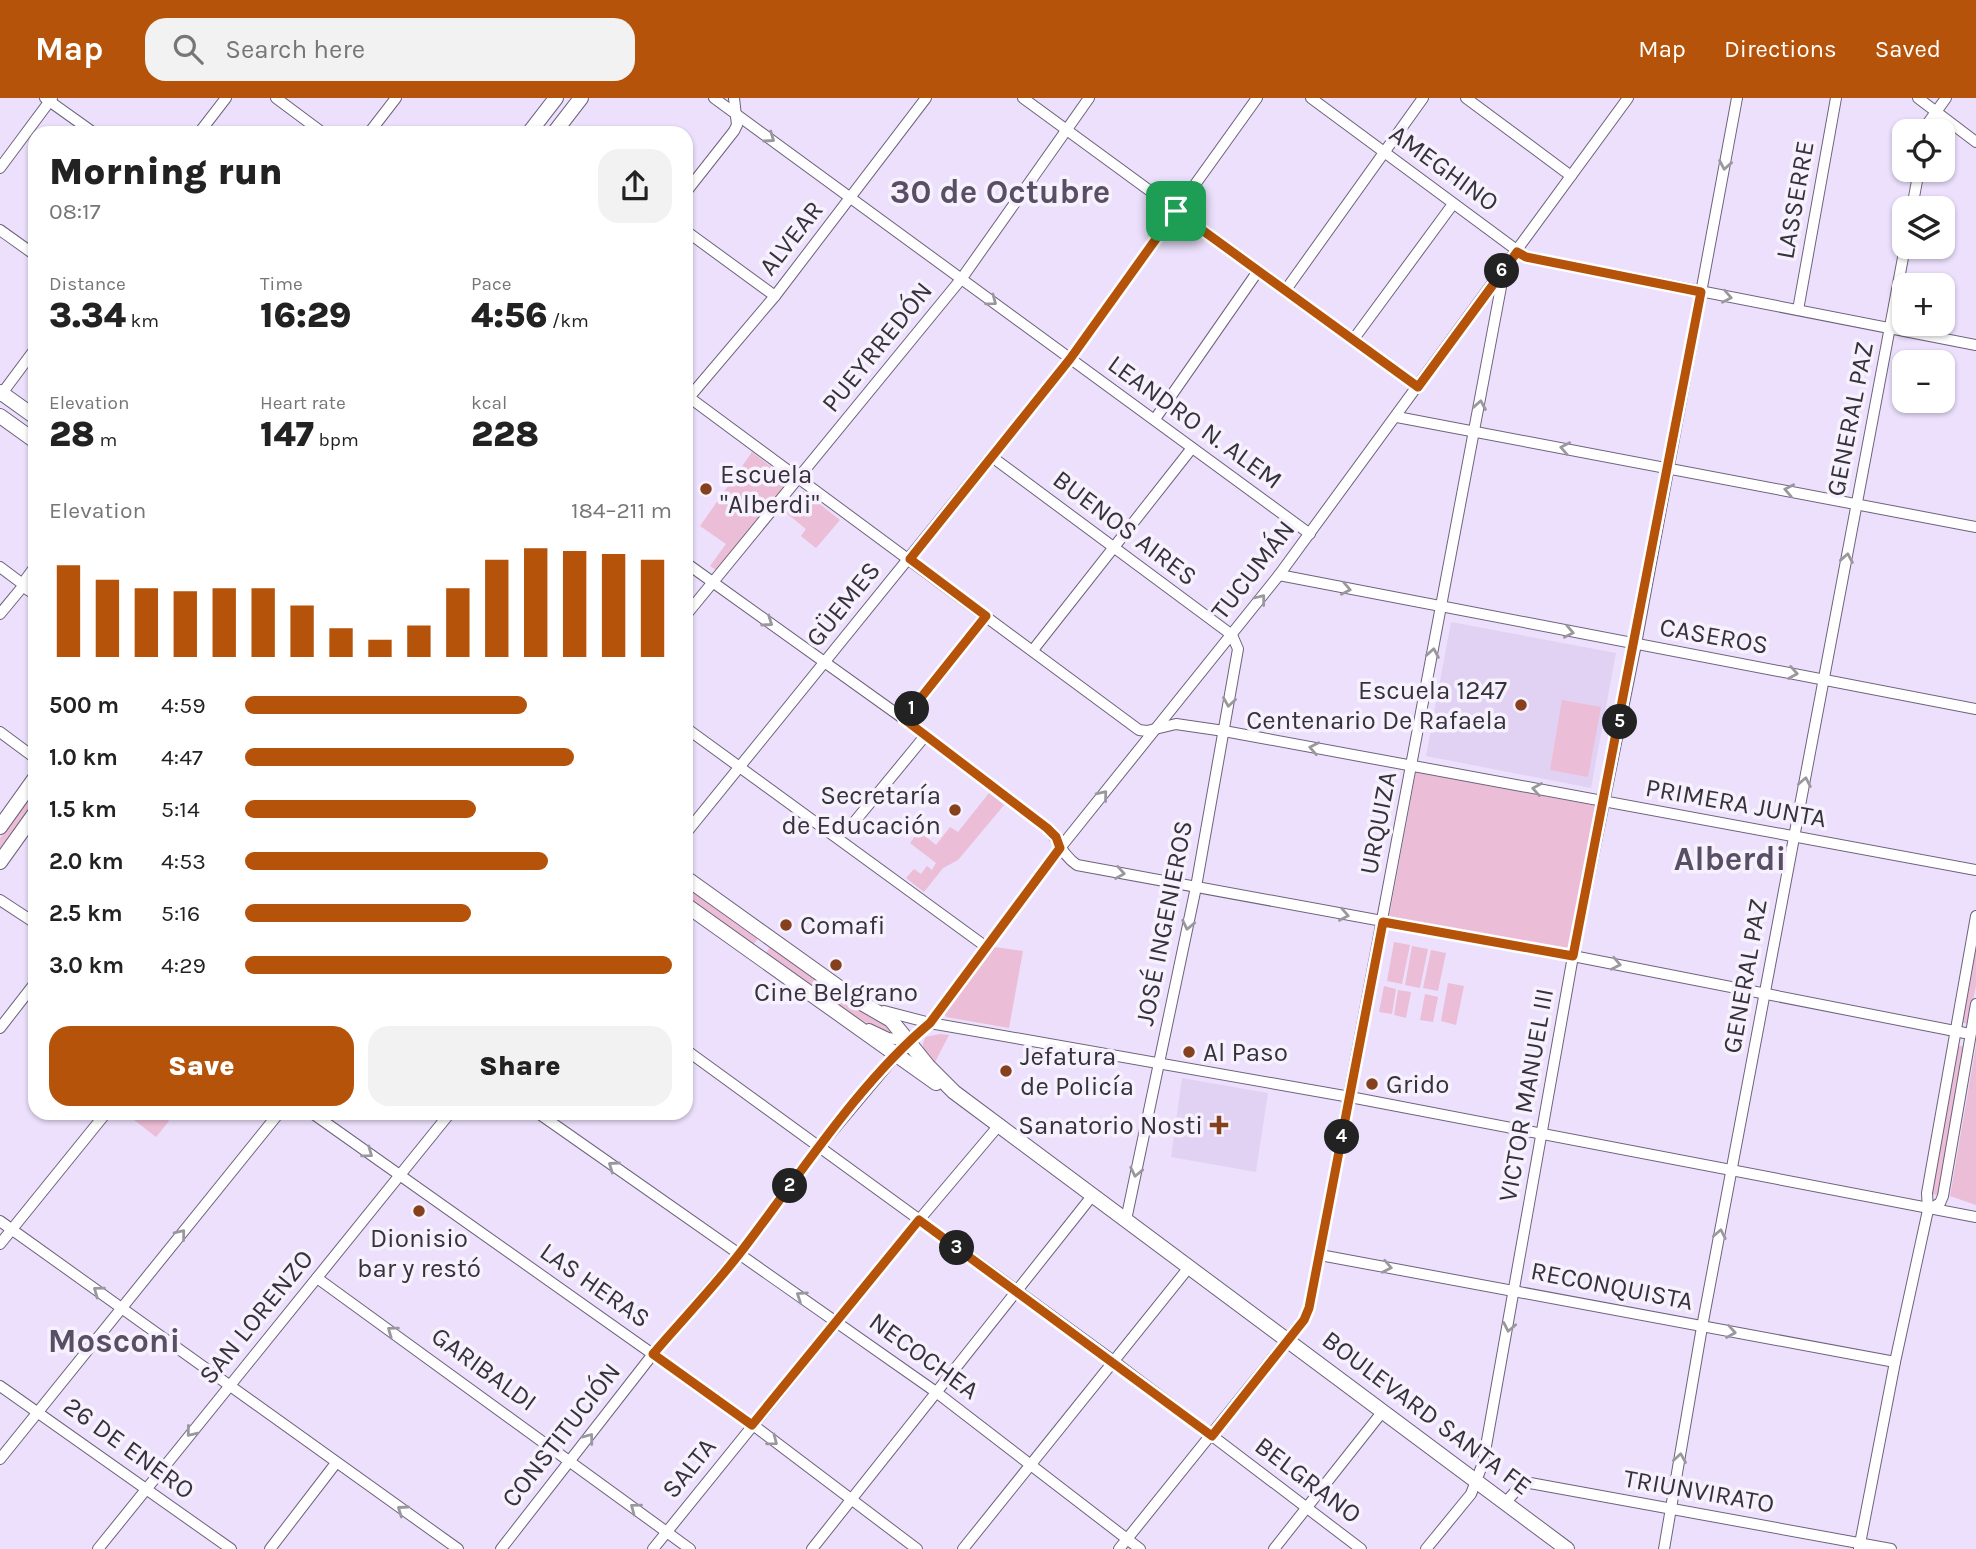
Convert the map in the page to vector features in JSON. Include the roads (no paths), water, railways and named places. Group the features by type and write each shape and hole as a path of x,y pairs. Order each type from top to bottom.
{"main road":[{"path":"534,126 556,98"},
{"path":"559,126 579,98"},
{"path":"1,394 28,412"},
{"path":"0,416 28,436"},
{"path":"0,827 28,788"},
{"path":"0,862 28,823"},
{"name":"BOULEVARD SANTA FE","path":"693,883 865,1005 891,1020 954,1092"},
{"name":"BOULEVARD SANTA FE","path":"693,910 896,1056 999,1124 1567,1549"},
{"path":"754,954 768,936"}],"street":[{"path":"204,126 226,98"},
{"path":"276,98 314,126"},
{"path":"374,126 396,98"},
{"name":"LEANDRO N. ALEM","path":"714,98 853,197 1310,534"},
{"path":"693,183 734,131 737,114 734,98"},
{"name":"ALVEAR","path":"693,391 775,296 926,98"},
{"path":"1023,98 1418,387"},
{"name":"PUEYRREDÓN","path":"693,606 799,480 961,278 1089,98"},
{"name":"GÜEMES","path":"693,823 1070,359 1257,98"},
{"name":"AMEGHINO","path":"1311,98 1517,252"},
{"path":"1285,291 1423,98"},
{"path":"1466,98 1571,176"},
{"name":"TUCUMÁN","path":"896,1056 908,1041 930,1023 1060,848 1279,575 1628,98"},
{"name":"VICTOR MANUEL III","path":"1477,1482 1515,1291 1573,956 1636,644 1737,98"},
{"name":"LASSERRE","path":"1798,310 1836,98"},
{"path":"1918,98 1976,142"},
{"path":"1932,119 1946,98"},
{"path":"30,126 49,99 85,126"},
{"path":"0,168 28,129"},
{"path":"1353,340 1453,204"},
{"path":"0,230 28,250"},
{"path":"693,236 775,296"},
{"path":"1517,252 1526,257 1976,345"},
{"name":"GENERAL PAZ","path":"1664,1549 1702,1327 1903,259"},
{"name":"URQUIZA","path":"1119,1549 1288,1340 1309,1308 1505,268"},
{"path":"1155,419 1258,271"},
{"path":"1,394 28,358"},
{"name":"PRIMERA JUNTA","path":"693,402 910,559 1139,730 1176,724 1224,731 1976,870"},
{"path":"1397,417 1976,527"},
{"path":"1033,650 1192,448"},
{"name":"BUENOS AIRES","path":"992,457 1232,635"},
{"path":"0,567 28,588"},
{"path":"693,568 904,719 1047,828 1056,837 1064,856 1077,865 1573,956 1970,1034"},
{"name":"CASEROS","path":"1279,575 1976,709"},
{"path":"0,614 28,591"},
{"path":"904,719 986,616"},
{"name":"JOSÉ INGENIEROS","path":"1126,1220 1196,887 1238,649 1232,635"},
{"path":"0,732 28,753"},
{"path":"693,733 985,946"},
{"path":"851,827 925,736"},
{"path":"0,900 28,918"},
{"path":"1860,1546 1895,1362 1928,1210 1927,1193 1953,1031 1976,916"},
{"path":"0,1028 28,993"},
{"path":"1928,1210 1940,1203 1943,1196 1976,1004"},
{"path":"865,1005 930,1023 1350,1097 1928,1210 1976,1217"},
{"path":"835,1012 878,1034 908,1041"},
{"name":"BELGRANO","path":"693,1055 1115,1362 1361,1549"},
{"name":"CONSTITUCIÓN","path":"501,1549 653,1354 739,1254 820,1146 896,1056"},
{"path":"0,1244 100,1120"},
{"path":"0,1459 273,1120"},
{"name":"LAS HERAS","path":"322,1120 752,1425 916,1549"},
{"name":"SAN LORENZO","path":"98,1549 445,1120"},
{"name":"NECOCHEA","path":"548,1120 936,1392 1140,1549"},
{"name":"SALTA","path":"653,1549 999,1124"},
{"path":"812,1549 1092,1196"},
{"path":"0,1222 450,1547"},
{"name":"RECONQUISTA","path":"1320,1255 1895,1362"},
{"path":"963,1549 1190,1266"},
{"name":"GARIBALDI","path":"317,1278 690,1549"},
{"name":"26 DE ENERO","path":"0,1386 231,1549"},
{"path":"1274,1549 1383,1411"},
{"path":"270,1549 336,1463"},
{"path":"1426,1549 1477,1482"},
{"name":"TRIUNVIRATO","path":"1506,1502 1521,1485 1530,1483 1860,1546 1891,1549"}],"place":[{"name":"Escuela \"Alberdi\"","path":"706,489"},
{"name":"Escuela 1247 Centenario De Rafaela","path":"1521,705"},
{"name":"Secretaría de Educación","path":"955,810"},
{"name":"Comafi","path":"786,925"},
{"name":"Cine Belgrano","path":"836,965"},
{"name":"Al Paso","path":"1189,1052"},
{"name":"Jefatura de Policía","path":"1006,1071"},
{"name":"Grido","path":"1372,1084"},
{"name":"Sanatorio Nosti","path":"1219,1125"},
{"name":"Dionisio bar y restó","path":"419,1211"}],"district":[{"name":"30 de Octubre","path":"1000,192"},
{"name":"Alberdi","path":"1730,859"},
{"name":"Mosconi","path":"114,1341"}]}
